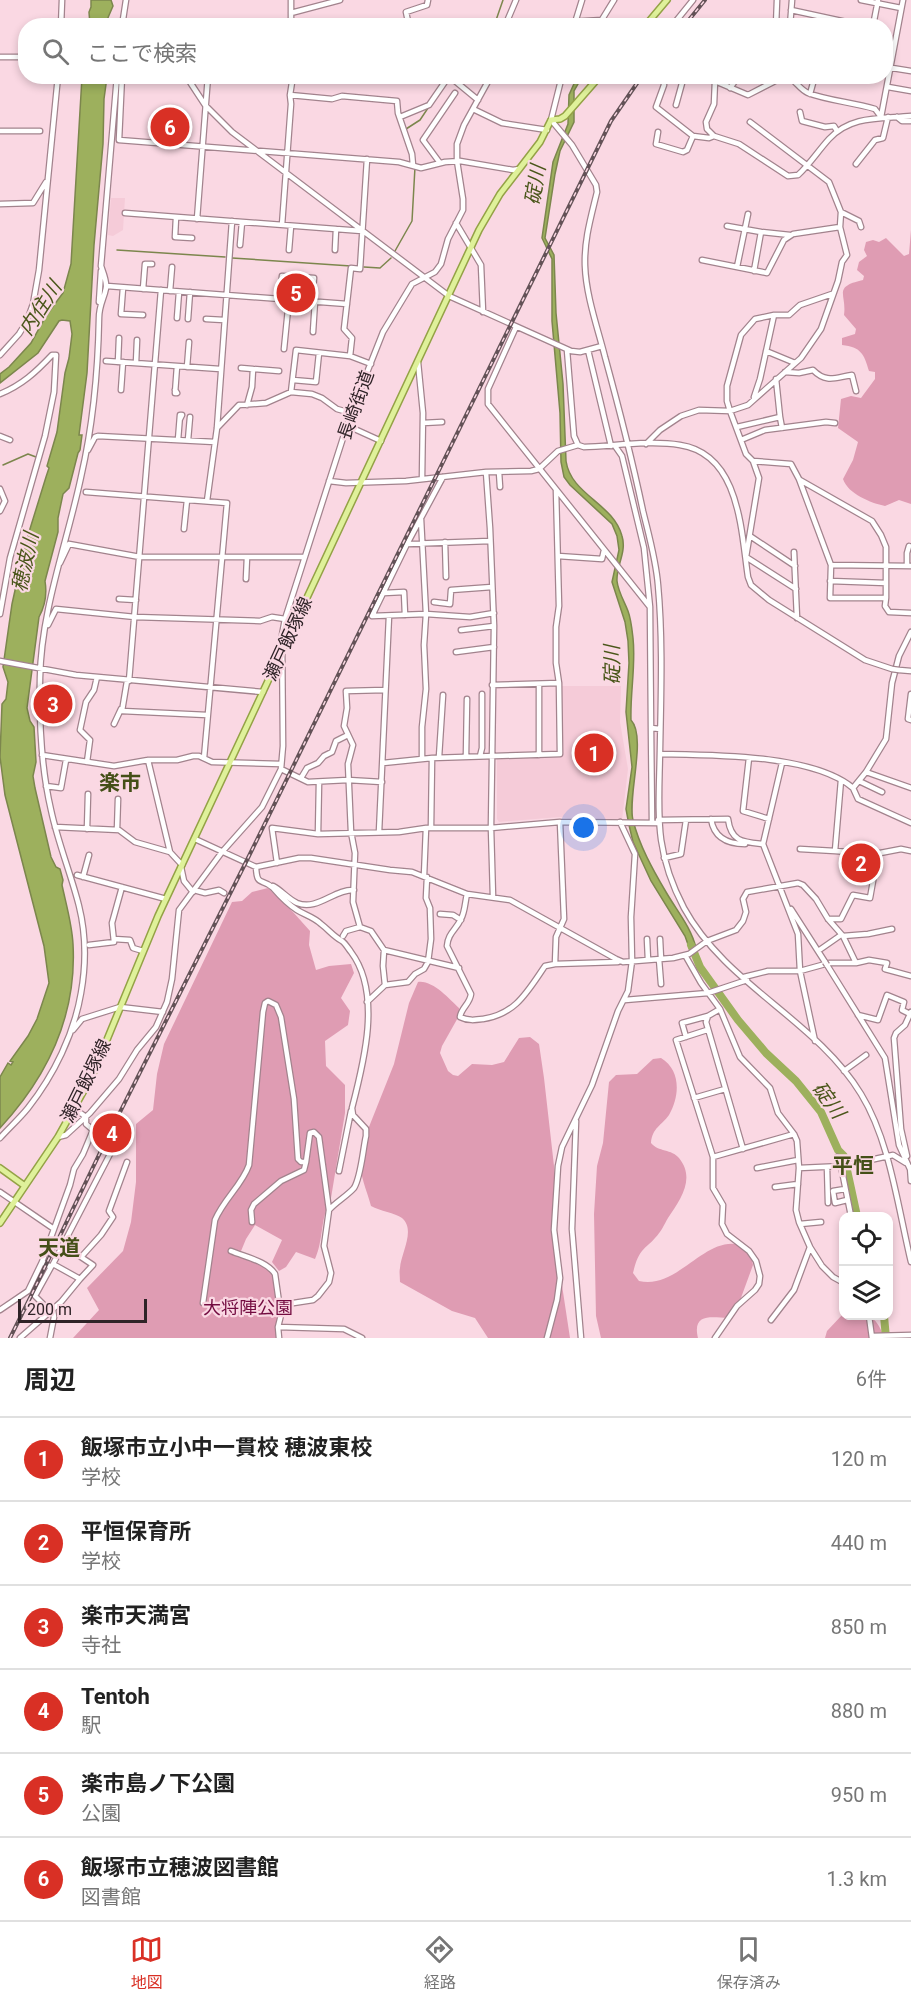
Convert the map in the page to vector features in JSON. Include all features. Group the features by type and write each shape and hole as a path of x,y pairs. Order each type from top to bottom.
{"main road":[{"path":"652,18 667,0"},
{"path":"551,120 565,116 593,84"},
{"name":"瀬戸飯塚線","path":"0,1223 58,1137 92,1076 181,866 471,247 489,211 511,178 540,142 551,120"},
{"path":"0,1168 25,1186"}],"street":[{"path":"61,18 62,0"},
{"path":"123,18 126,0"},
{"path":"291,0 291,18"},
{"path":"291,13 340,0"},
{"path":"407,18 406,12 423,8 427,5 428,0"},
{"path":"508,18 516,0"},
{"path":"577,18 582,0"},
{"path":"603,18 614,0"},
{"path":"678,18 693,0"},
{"path":"776,18 777,0"},
{"path":"790,18 792,0"},
{"path":"861,0 901,8"},
{"path":"893,45 903,0"},
{"path":"875,18 878,2"},
{"path":"791,10 828,18"},
{"path":"0,57 18,57"},
{"path":"893,69 911,71"},
{"path":"0,355 19,334 33,304 39,270 57,84"},
{"path":"0,1138 28,1108 64,1050 81,994 84,971 82,923 77,898 55,827 46,786 42,756 39,668 45,630 86,453 96,391 101,266 116,84"},
{"path":"122,84 119,140 367,159 399,162 424,168 457,161 519,169"},
{"path":"191,84 205,105 232,132 448,296 567,350 575,352 602,346"},
{"path":"197,219 207,84"},
{"path":"282,225 292,84"},
{"path":"400,117 429,105 444,84"},
{"path":"458,84 478,100"},
{"name":"長崎街道","path":"281,767 283,746 282,651 285,619 351,412 370,364 392,316 412,284 435,272 441,264 448,239 464,205 457,161 459,136 487,84"},
{"path":"560,84 551,120 588,170 597,192 587,230 585,271 655,559 661,685 656,822"},
{"path":"664,84 656,107 693,136 709,138 714,136"},
{"path":"676,105 682,84"},
{"path":"715,84 714,104 706,125 707,129 714,136 739,144 788,176 798,174 837,132 853,123 881,117 911,116"},
{"path":"722,84 748,95 771,84"},
{"path":"796,84 810,94 875,109 881,117"},
{"path":"810,94 813,84"},
{"path":"881,117 888,87 911,91"},
{"path":"440,163 423,140 454,93"},
{"path":"290,94 332,99 342,96 397,101 413,165"},
{"path":"473,109 502,123 547,130"},
{"path":"800,112 802,121 834,126 837,132"},
{"path":"856,164 875,140 884,138 888,117"},
{"path":"897,117 902,122 911,121"},
{"path":"646,444 660,430 681,416 699,410 730,411 748,405 795,363 815,339 847,253 840,227 841,212 829,182 750,122"},
{"path":"0,131 39,131"},
{"path":"658,132 656,144 683,152 687,150 693,136"},
{"path":"350,356 352,338 345,329 347,304 351,268 360,269 367,159"},
{"path":"499,168 511,178"},
{"path":"0,204 33,203 47,179"},
{"path":"841,212 859,221 861,227"},
{"path":"125,213 362,231"},
{"path":"737,267 748,214"},
{"path":"176,217 175,237 192,238"},
{"path":"207,501 217,428 232,221"},
{"path":"240,245 242,222"},
{"path":"456,223 481,265 483,312"},
{"path":"289,250 291,226"},
{"path":"727,226 790,235 840,227"},
{"path":"335,250 336,229"},
{"path":"754,271 761,232"},
{"path":"702,260 764,273 769,271 784,240 790,235"},
{"path":"143,289 145,264 152,264"},
{"path":"99,307 107,286 101,266"},
{"path":"170,291 172,267"},
{"path":"280,298 282,276 314,278 313,332"},
{"path":"107,286 347,304"},
{"path":"123,288 121,314 143,315"},
{"path":"114,724 122,709 128,681 135,617 161,290"},
{"path":"177,318 179,292"},
{"path":"188,319 190,292"},
{"path":"746,557 759,481 753,461 746,454 727,401 727,386 741,335 755,320 774,315 789,315 800,305 832,294"},
{"path":"284,349 289,299"},
{"path":"753,400 774,315"},
{"path":"206,319 224,320"},
{"path":"516,327 491,381 487,397 491,409 650,607"},
{"path":"119,338 121,390"},
{"path":"136,363 137,340"},
{"path":"187,367 189,342"},
{"path":"291,392 296,350 350,356 370,364"},
{"path":"567,350 574,436 578,445"},
{"path":"588,350 613,446 622,456 644,548 650,607 651,728 656,822 669,874 684,908 707,941 745,979 815,1041 844,1071 861,1093 872,1115 886,1155 911,1262"},
{"path":"766,351 795,363"},
{"path":"293,380 316,382 319,353"},
{"path":"0,394 17,387 40,369 52,355 56,355 54,392 45,436 10,558 0,614"},
{"path":"106,361 220,369"},
{"path":"418,362 423,423 422,479"},
{"path":"175,390 177,366"},
{"path":"241,368 279,370"},
{"path":"247,405 252,387 253,369"},
{"path":"785,372 799,373 813,370 820,377 829,378 852,375 856,391"},
{"path":"776,379 782,428"},
{"path":"217,428 239,405 266,403 291,392 312,394 337,409 351,412"},
{"path":"188,440 190,417"},
{"path":"737,427 780,417"},
{"path":"178,440 180,419"},
{"path":"423,423 442,422"},
{"path":"741,440 765,430 826,422 835,423"},
{"path":"348,426 381,441"},
{"path":"0,436 10,440"},
{"path":"86,453 94,437 215,442"},
{"path":"329,481 346,483 422,479 486,472 531,471 539,469 558,451 578,445 584,447 646,444 689,447 703,453 716,465 726,480 738,509 751,585 760,594 865,660 892,669 911,671"},
{"path":"753,461 791,464 799,479 831,565 830,598 886,598"},
{"path":"486,472 494,613 491,828 493,897"},
{"path":"499,472 500,488"},
{"path":"443,477 421,516 372,616 426,614 470,617 494,613"},
{"path":"799,479 872,521 886,547 885,606 889,612 911,613"},
{"path":"629,485 637,483"},
{"path":"0,489 5,501 0,511"},
{"path":"384,763 466,756 560,754 559,683 556,663 556,627 559,606 556,489"},
{"path":"86,492 227,503 204,758"},
{"path":"184,529 187,500"},
{"path":"421,516 426,614 424,645 426,689 422,727 422,759"},
{"path":"749,536 795,566"},
{"path":"407,544 490,541"},
{"path":"445,542 446,577"},
{"path":"59,566 69,544 140,557 304,557"},
{"path":"831,565 909,566 907,553 909,546"},
{"path":"558,556 602,560 604,549"},
{"path":"794,552 797,618"},
{"path":"246,579 247,557"},
{"path":"746,557 796,589"},
{"path":"830,581 886,583"},
{"path":"434,602 450,604 451,590 492,587"},
{"path":"384,593 404,592 405,615"},
{"path":"119,598 136,600"},
{"path":"45,630 56,609 135,617 260,621 272,617 285,619"},
{"path":"380,832 389,616"},
{"path":"461,630 494,626"},
{"path":"853,788 886,740 892,683 899,656 911,632"},
{"path":"456,652 494,648"},
{"path":"0,661 128,681 263,692"},
{"path":"87,762 90,740 80,730 86,702 94,690 97,677"},
{"path":"492,685 559,683"},
{"path":"539,684 539,755"},
{"path":"360,927 353,902 355,853 351,832 348,764 353,745 344,726 347,708 346,692 385,690"},
{"path":"480,756 482,694"},
{"path":"911,694 909,710 911,720"},
{"path":"439,758 443,695"},
{"path":"466,756 467,699"},
{"path":"122,709 207,715"},
{"path":"651,728 660,729"},
{"path":"301,778 307,768 332,752 336,741 348,735"},
{"path":"660,754 719,755 803,766 841,780 853,788 858,799 911,823"},
{"path":"42,756 114,766 148,760 177,760 194,756 212,762 281,767 308,782 348,780 382,782"},
{"path":"368,1002 385,985 408,982 424,969 428,962 431,939 426,877 432,758"},
{"path":"749,758 743,811 769,819"},
{"path":"46,786 61,788 66,760"},
{"path":"148,760 170,852 181,866 184,881 193,891 219,890 224,893"},
{"path":"782,763 763,844 798,934 800,971 815,1041"},
{"path":"58,1137 66,1135 86,1117 119,1079 137,1050 156,1027 163,1012 172,979 179,910 222,852 262,807 281,767"},
{"path":"866,772 911,788"},
{"path":"835,851 841,780"},
{"path":"859,781 882,792"},
{"path":"318,834 319,782"},
{"path":"87,829 88,794"},
{"path":"117,830 118,799"},
{"path":"711,819 714,831 720,838 737,844 763,844"},
{"path":"277,863 272,828 318,834 399,832 429,828 491,828 560,822 728,819 729,830 735,837 745,842 763,844"},
{"path":"664,858 681,854 686,820"},
{"path":"555,964 556,937 564,919 560,822"},
{"path":"548,1338 560,1278 554,1230 558,1166 562,1147 592,1085 618,1011 628,991 632,961 631,917 634,854 622,822"},
{"path":"55,827 117,830 135,842 170,852"},
{"path":"195,839 256,867 299,858 311,858 412,872 467,894 510,900 623,962"},
{"path":"800,849 875,854 901,849 911,850"},
{"path":"828,919 841,919 853,895 870,898 875,870 875,854"},
{"path":"83,876 89,855"},
{"path":"256,867 256,879 260,883 270,885 298,903 311,904 326,901 342,890 354,890"},
{"path":"76,875 166,899"},
{"path":"467,894 461,920 452,929 447,946 471,994 471,1000 461,1012 460,1017 470,1020 503,1015 515,1006 545,966 660,959 687,954 707,941 736,930 740,926 746,912 743,899 747,892 779,889 793,883 803,885 816,898 828,919 842,936 856,963"},
{"path":"270,885 297,910 313,917 333,937 343,942 357,960 363,979 368,1002 367,1036 339,1171"},
{"path":"89,945 114,942 112,923 122,887"},
{"path":"779,889 885,1058 900,1145 911,1169"},
{"path":"440,914 453,915 461,920"},
{"path":"343,936 346,931 360,927 371,931 384,950 385,985"},
{"path":"818,951 842,936 892,929"},
{"path":"114,939 130,940 133,948 144,951"},
{"path":"646,939 648,960"},
{"path":"660,939 661,984"},
{"path":"384,950 459,968"},
{"path":"687,954 708,993 720,1009 740,1057 770,1088 778,1113 794,1134 797,1141 799,1168 796,1210 800,1224 810,1247 822,1266 839,1281"},
{"path":"624,1000 708,993 768,971 800,971 829,963 856,963 869,960 887,963 885,969 911,976"},
{"path":"858,1015 878,1020 887,995 904,1002 902,1010 911,1013 908,1026 896,1033 894,1038 903,1143 911,1169 911,1181"},
{"path":"203,1303 215,1220 220,1208 243,1178 249,1165 263,1012 265,1003 268,1002 279,1009 294,1099 298,1159 306,1162"},
{"path":"69,1035 82,1019 120,1007 163,1012"},
{"path":"686,1037 682,1023 708,1016 720,1009"},
{"path":"708,1016 707,1030 743,1149"},
{"path":"707,1030 676,1040 713,1157 713,1188 723,1205 722,1224 727,1234 749,1251 756,1261 760,1276 755,1290 737,1306 715,1338"},
{"path":"844,1071 866,1055"},
{"path":"694,1098 725,1089"},
{"path":"329,1210 337,1201 352,1191 357,1183 366,1128 353,1115 352,1108"},
{"path":"75,1109 86,1117"},
{"path":"579,1113 575,1125 572,1229 581,1338"},
{"path":"0,1310 28,1291 42,1262 74,1168 83,1155 93,1130 86,1124 86,1117"},
{"path":"50,1338 54,1317 52,1311 35,1296 123,1129"},
{"path":"252,1222 251,1210 254,1204 281,1181 304,1170 309,1136 314,1132 319,1137 329,1210 324,1246 331,1273 330,1282 313,1300 287,1304 283,1307 278,1328 279,1338"},
{"path":"713,1157 794,1134"},
{"path":"799,1168 842,1166 886,1155 897,1156 911,1169"},
{"path":"837,1156 842,1166 850,1212"},
{"path":"757,1168 798,1160"},
{"path":"82,1256 101,1235 113,1216 109,1211 127,1162"},
{"path":"827,1167 828,1203"},
{"path":"775,1187 798,1184"},
{"path":"845,1189 833,1191 835,1205 847,1200"},
{"path":"0,1192 54,1229"},
{"path":"800,1224 821,1222"},
{"path":"20,1338 52,1311 93,1265 63,1245"},
{"path":"771,1320 794,1290 810,1247"},
{"path":"231,1251 273,1270 279,1302 283,1307"},
{"path":"42,1262 80,1279"},
{"path":"870,1320 872,1337 911,1335"},
{"path":"278,1328 345,1329 362,1338"}],"shaded area":[{"path":"111,198 125,198 123,230 113,236 108,235"},
{"path":"562,686 621,686 620,722 628,769 622,820 579,820 560,817 499,822 497,819 497,758 562,756"}],"green space":[{"path":"911,230 911,504 899,500 885,506 855,493 843,479 853,460 858,442 838,428 841,399 851,396 861,398 875,379 875,372 869,371 861,352 842,345 842,338 855,334 856,329 844,315 843,292 847,285 863,280 864,276 857,270 859,262 867,256 864,250 866,242 873,240 879,242 886,238 904,256 909,254"},
{"name":"大将陣公園","path":"268,888 310,931 309,945 316,970 351,964 354,973 341,998 350,1011 348,1025 325,1041 326,1066 345,1085 345,1113 331,1198 325,1213 315,1259 296,1252 286,1267 279,1271 272,1262 282,1240 255,1225 246,1239 239,1256 273,1273 279,1309 277,1338 73,1338 99,1310 87,1288 123,1251 131,1222 136,1182 136,1124 153,1110 157,1074 164,1044 232,902 242,901 252,892"},
{"path":"418,982 435,987 459,1008 460,1014 440,1053 448,1071 453,1075 458,1076 472,1064 492,1065 504,1062 519,1038 530,1037 539,1044 554,1166 558,1259 570,1338 488,1338 475,1318 452,1311 400,1282 401,1262 408,1229 399,1216 371,1206 362,1177 360,1156 361,1147 394,1064 409,1003"},
{"path":"661,1058 672,1069 677,1092 673,1108 655,1130 651,1143 679,1158 684,1166 686,1181 681,1197 661,1231 639,1256 633,1273 639,1281 654,1282 682,1269 708,1251 721,1245 735,1244 750,1249 753,1265 738,1306 728,1318 709,1317 700,1320 697,1330 698,1338 601,1338 596,1316 594,1214 597,1166 603,1143 609,1082 616,1075 637,1074 653,1059"},
{"path":"839,1318 875,1320 885,1338 825,1338 827,1331"}],"water":[{"path":"91,0 111,0 113,6 108,18 89,18"},
{"name":"穂波川","path":"82,84 106,84 87,373 79,435 82,435 69,488 63,494 58,518 58,532 45,581 45,599 39,617 27,708 34,727 36,762 33,776 35,788 51,857 56,867 60,869 63,880 73,944 73,970 70,996 56,1044 32,1088 0,1128 0,1077 8,1063 11,1065 13,1062 10,1061 37,1019 49,983 44,946 5,795 0,757 2,704 6,699 8,682 3,667 12,604 25,545 49,468 47,466 57,432 72,334 70,321 59,321 38,353 0,383 0,374 31,343 46,316 63,293 71,264"},
{"path":"574,84 578,84 574,91 574,122 560,151 545,238 554,255 566,461 569,473 584,491 610,515 622,536 623,548 617,581 630,617 634,648 631,720 635,728 637,753 632,797 633,820 651,866 691,933 696,948 691,953 685,936 651,881 633,842 626,809 632,767 626,712 629,663 625,622 612,582 619,550 617,536 612,524 570,485 564,477 561,462 560,413 552,321 552,259 542,238 553,162 568,124 569,95"}],"waterway":[{"path":"497,18 503,0"},
{"path":"406,129 420,120 428,108"},
{"path":"395,251 412,221 415,167"},
{"path":"117,250 225,257"},
{"path":"232,258 351,266"},
{"path":"364,267 380,268 391,258"},
{"path":"3,465 28,454 36,457"},
{"name":"碇川","path":"691,945 700,967 738,1020 766,1053 796,1081 821,1112 838,1150 844,1156 856,1212"},
{"name":"碇川","path":"884,1320 886,1338"}],"railway":[{"path":"690,18 705,0"},
{"path":"28,1302 611,121 636,84"},
{"path":"10,1338 31,1296"}],"place":[{"name":"飯塚市立穂波図書館","path":"170,127"},
{"name":"楽市島ノ下公園","path":"296,293"},
{"name":"楽市天満宮","path":"53,704"},
{"name":"飯塚市立小中一貫校 穂波東校","path":"594,753"},
{"name":"平恒保育所","path":"861,863"},
{"name":"Tentoh","path":"112,1133"}],"district":[{"name":"楽市","path":"120,783"},
{"name":"平恒","path":"853,1166"},
{"name":"天道","path":"59,1248"}],"water label":[{"name":"内住川","path":"40,308"}]}
